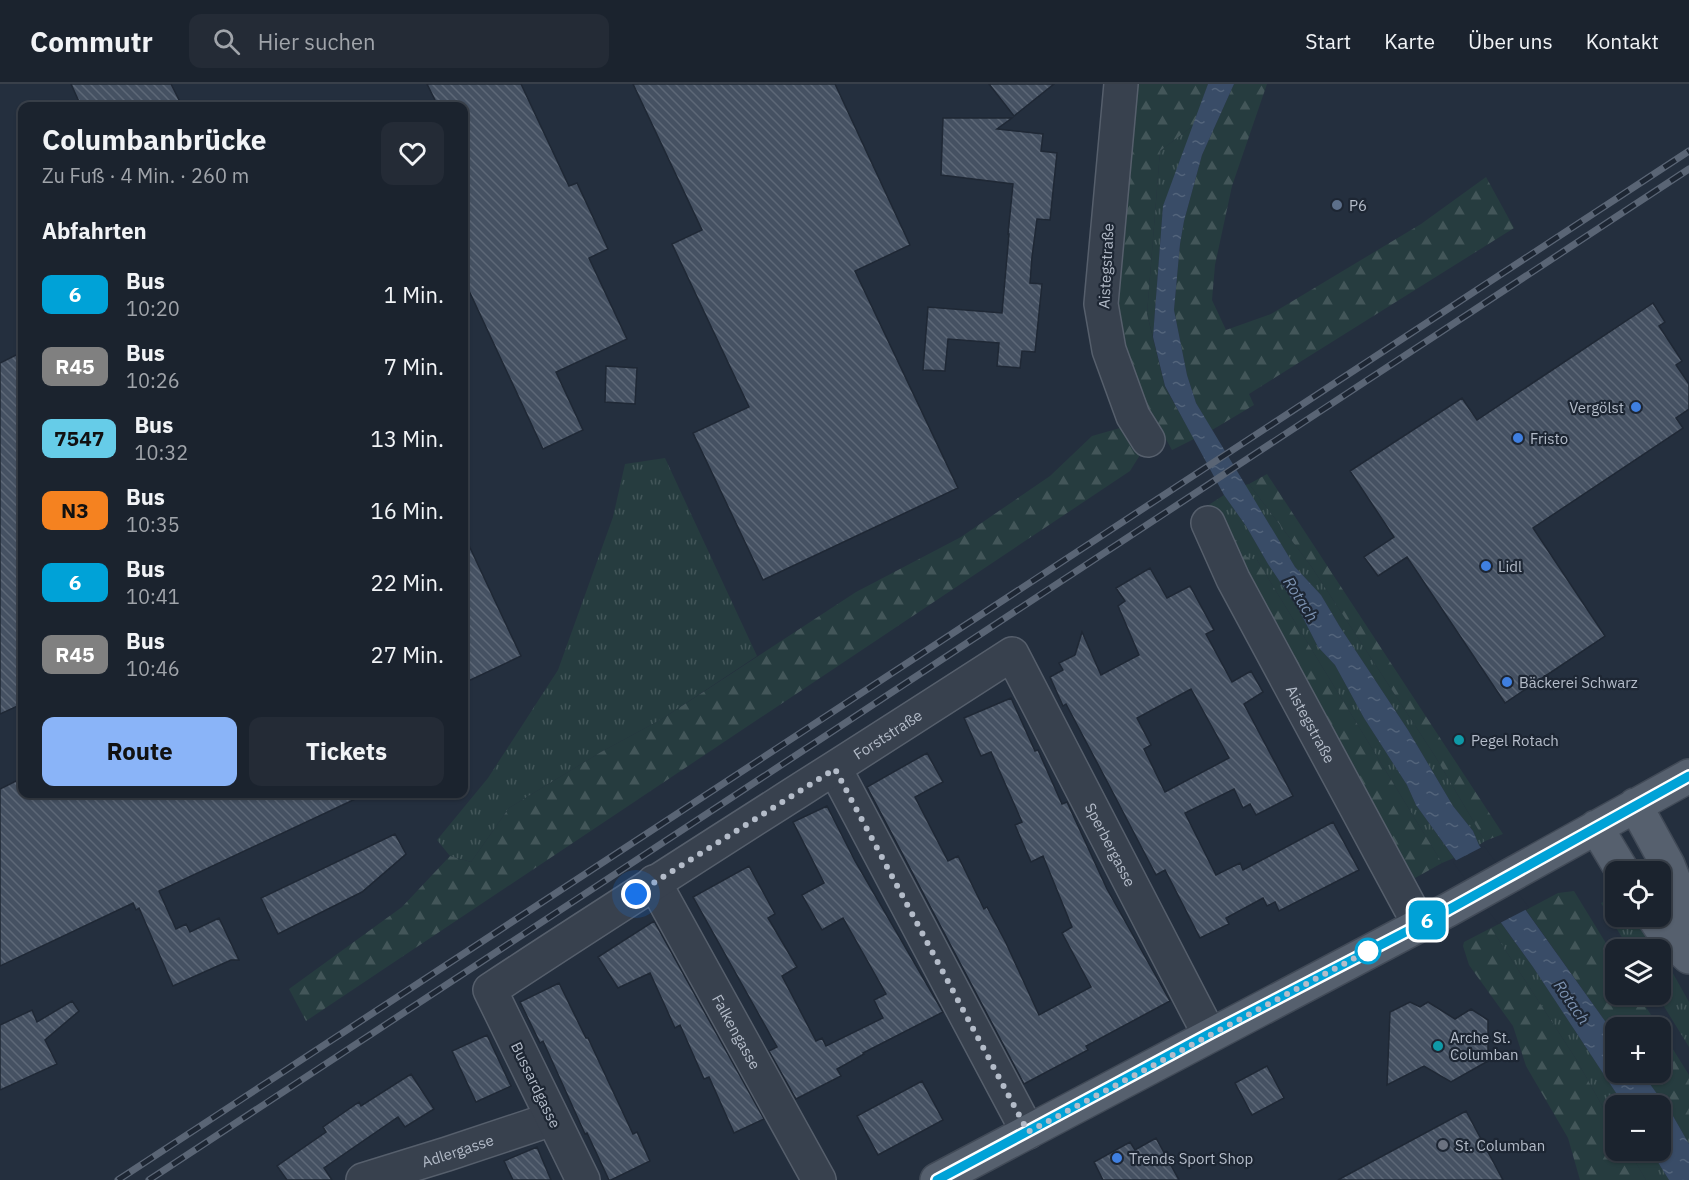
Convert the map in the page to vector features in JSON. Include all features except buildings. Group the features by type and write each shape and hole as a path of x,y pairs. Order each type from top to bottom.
{"main road":[{"path":"937,1180 1433,917 1689,776"},
{"path":"1635,805 1668,865 1689,918"},
{"path":"1596,827 1616,861"},
{"path":"1660,927 1667,937 1689,957"},
{"path":"1689,951 1689,957"}],"street":[{"name":"Aistegstraße","path":"1121,84 1101,304 1110,351 1133,416 1148,440"},
{"name":"Aistegstraße","path":"1208,523 1233,579 1433,917"},
{"name":"Forststraße","path":"490,990 654,882 835,769 1012,654"},
{"name":"Sperbergasse","path":"1012,654 1209,1034"},
{"path":"835,769 1028,1132"},
{"name":"Falkengasse","path":"654,882 819,1180"},
{"name":"Bussardgasse","path":"490,990 583,1180"},
{"name":"Adlergasse","path":"363,1180 552,1119"}],"green space":[{"path":"1135,84 1208,84 1194,125 1160,151 1147,314 1165,387 1194,439 1172,450 1116,351 1119,195"},
{"path":"1234,84 1267,84 1232,186 1215,265 1212,300 1226,330 1271,314 1421,224 1486,177 1514,228 1249,394 1254,405 1212,430 1196,403 1187,375 1174,310 1184,221 1202,155"},
{"path":"1194,125 1163,207 1153,337 1147,314 1160,151"},
{"path":"1127,426 1140,455 1130,471 306,1021 289,989 402,907 450,856 471,862 509,808 601,752 662,719 856,592 961,537 1050,476 1092,436"},
{"path":"665,458 757,656 662,719 601,752 509,808 471,862 450,856 437,840 488,778 558,670 613,517 625,464"},
{"path":"1267,474 1503,834 1485,841 1435,756 1311,566 1249,484"},
{"path":"1249,484 1311,566 1435,756 1485,841 1479,845 1473,831 1453,806 1408,730 1321,595 1295,567 1245,485"},
{"path":"1224,495 1299,610 1318,647 1335,665 1364,718 1407,785 1416,805 1454,858 1442,863 1257,560 1234,566 1207,506"},
{"path":"1244,556 1257,560 1442,863 1415,878 1390,840 1234,566"},
{"path":"1574,891 1605,942 1605,1005 1645,1005 1652,1017 1605,1017 1605,1021 1526,910 1558,893"},
{"path":"1501,923 1605,1076 1605,1083 1609,1083 1617,1095 1605,1095 1605,1111 1576,1059 1491,928"},
{"path":"1616,927 1646,927 1653,939 1623,939"},
{"path":"1491,928 1576,1059 1605,1111 1605,1161 1635,1161 1646,1180 1580,1180 1568,1138 1526,1066 1513,1026 1469,965 1463,946 1464,942"},
{"path":"1671,970 1689,1002 1689,1047 1663,1005 1671,1005"},
{"path":"1671,1046 1689,1075 1689,1144 1671,1113 1671,1095 1658,1095 1649,1083 1671,1083"},
{"path":"1635,1161 1657,1161 1669,1180 1646,1180"}],"water":[{"name":"Rotach","path":"1208,84 1234,84 1202,155 1180,244 1174,310 1187,375 1196,403 1295,567 1321,595 1408,730 1453,806 1473,831 1479,845 1605,1021 1605,1076 1533,967 1416,805 1407,785 1364,718 1335,665 1318,647 1299,610 1224,495 1165,386 1153,337 1163,206"},
{"path":"1609,1083 1649,1083 1658,1095 1617,1095"},
{"path":"1671,1113 1689,1144 1689,1180 1669,1180 1657,1161 1671,1161"}],"pier":[{"path":"1484,846 1529,908 1498,924 1453,862"}],"railway":[{"path":"118,1180 1689,151"},
{"path":"149,1180 1689,169"}],"bus line":[{"name":"6","path":"937,1180 1209,1034 1448,910 1689,776"}],"place":[{"name":"P6","path":"1337,205"},
{"name":"Vergölst","path":"1636,407"},
{"name":"Fristo","path":"1518,438"},
{"name":"Lidl","path":"1486,566"},
{"name":"Bäckerei Schwarz","path":"1507,682"},
{"name":"Pegel Rotach","path":"1459,740"},
{"name":"Arche St. Columban","path":"1438,1046"},
{"name":"St. Columban","path":"1443,1145"},
{"name":"Trends Sport Shop","path":"1117,1158"}],"route":[{"path":"636,894 835,769 1028,1132 1368,951"}]}
